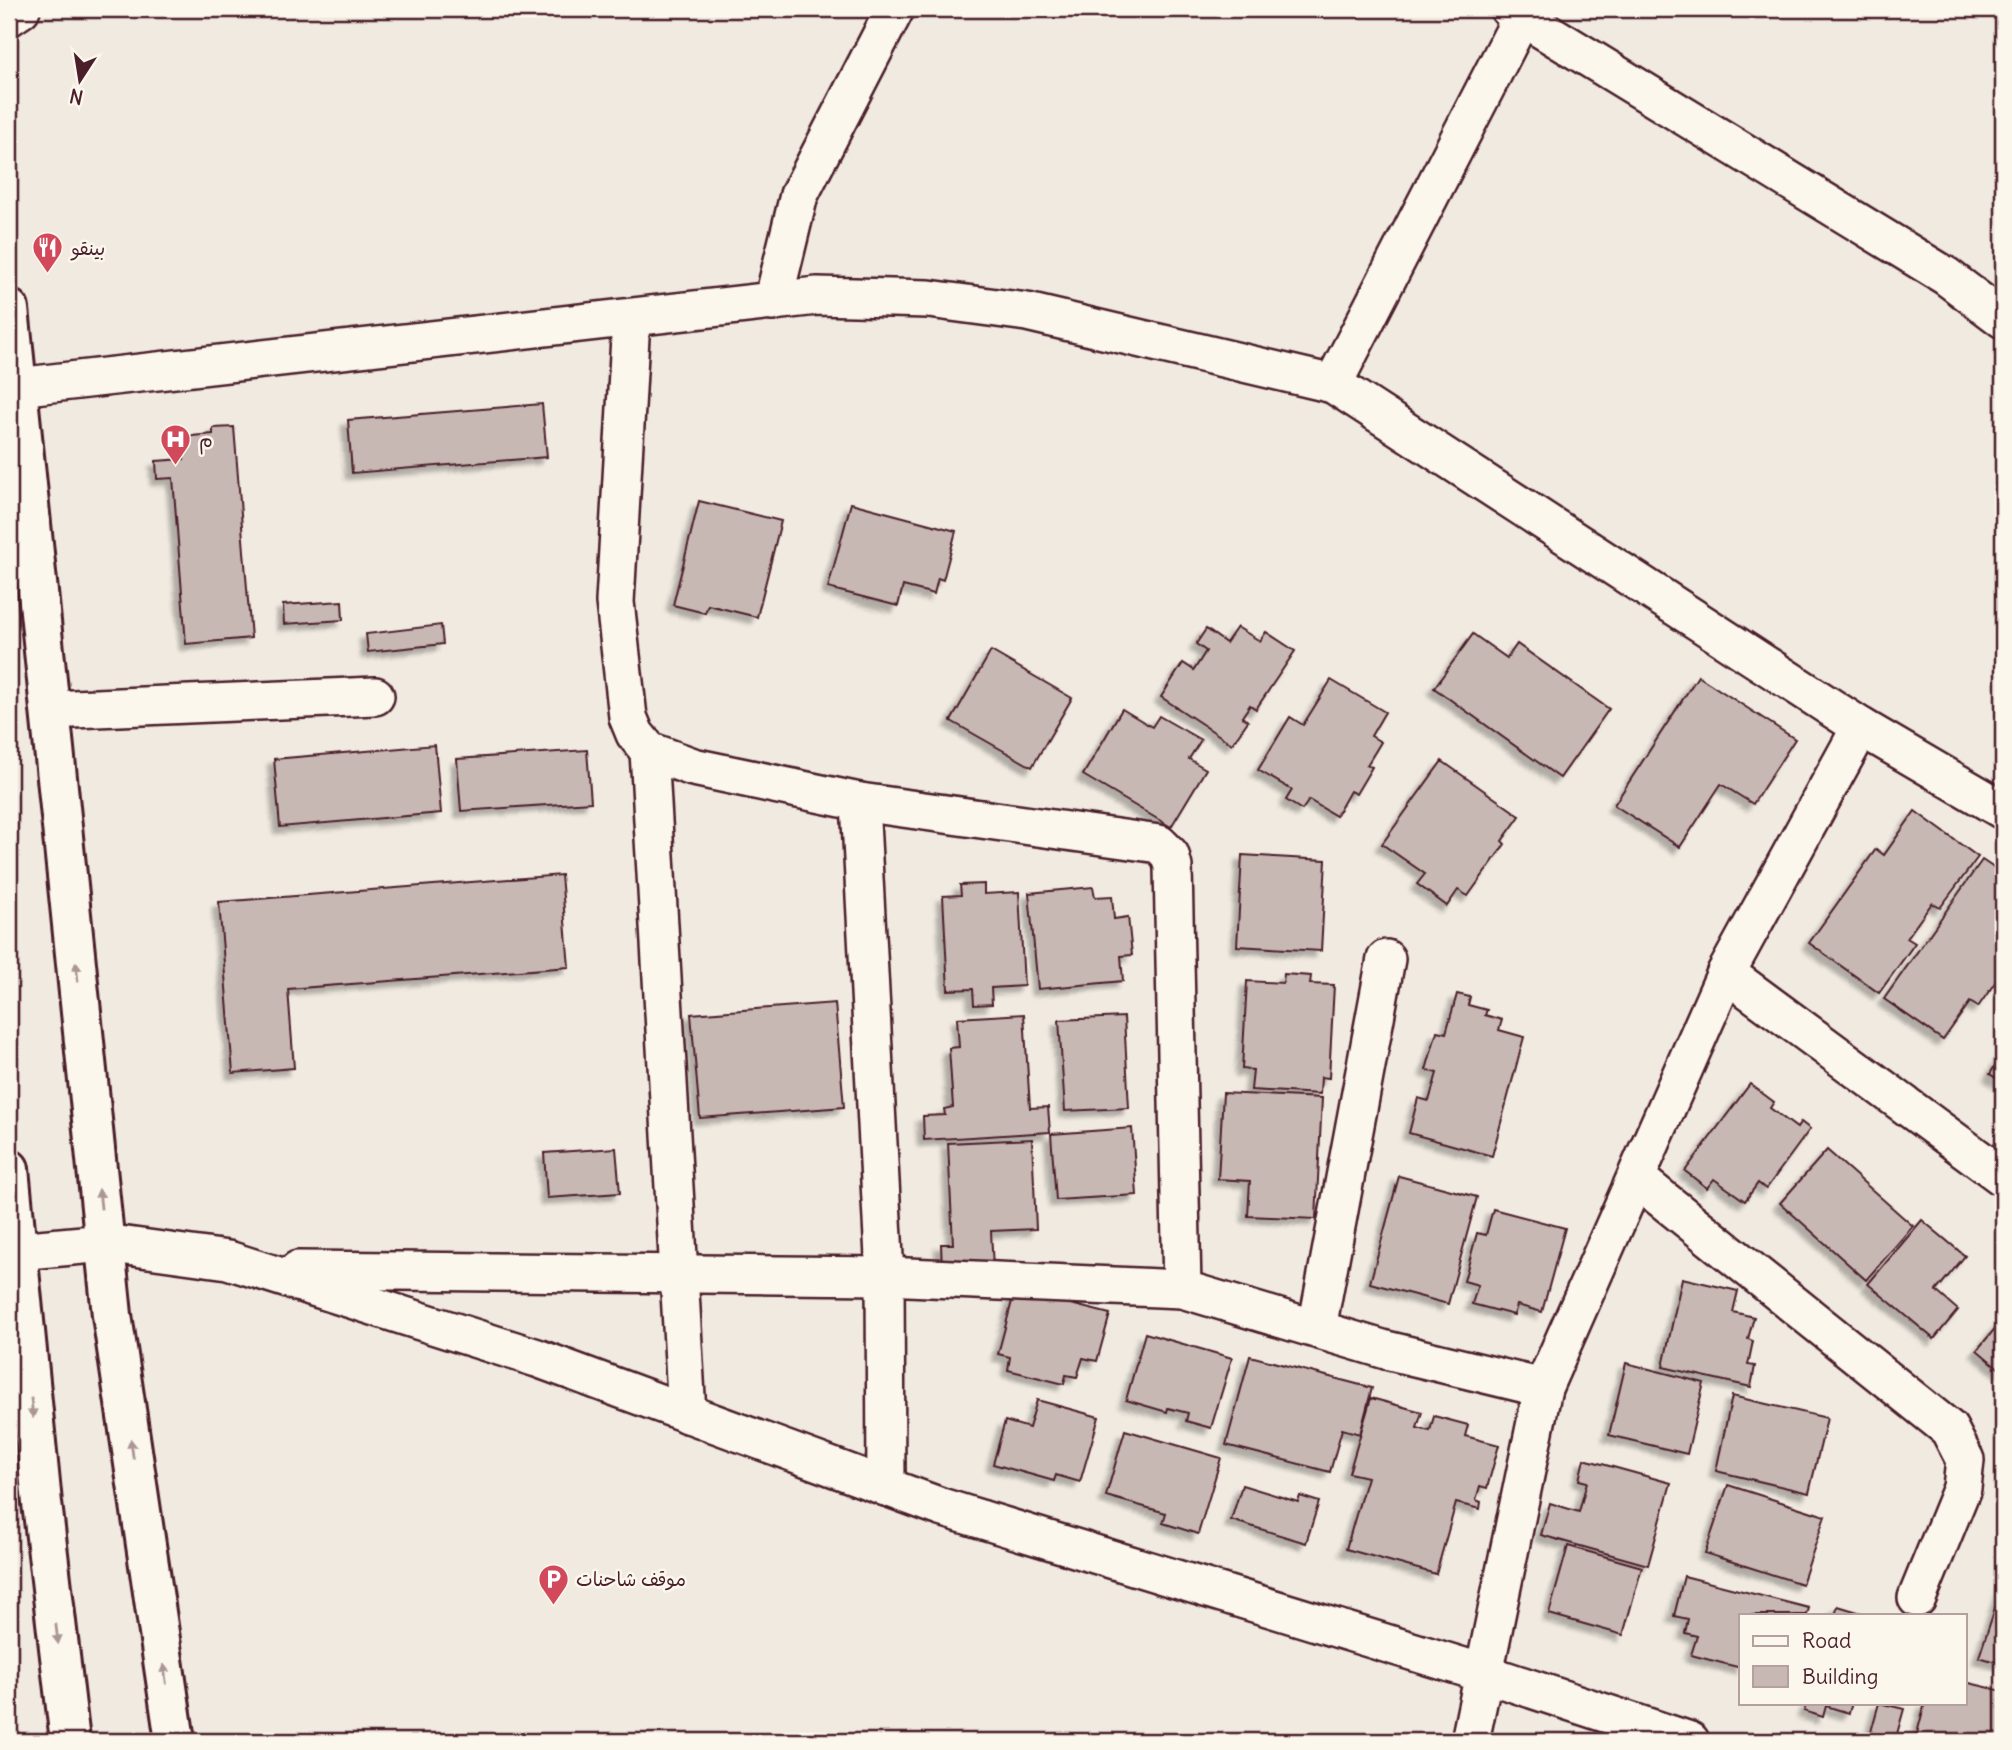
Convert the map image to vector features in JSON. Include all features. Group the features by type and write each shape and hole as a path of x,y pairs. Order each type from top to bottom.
{"highway":[{"path":"9,309 114,1329 175,1741"},
{"path":"9,1169 70,1741"}],"street":[{"path":"9,18 22,9"},
{"path":"773,302 799,195 895,9"},
{"path":"1333,384 1519,12 1946,276 2003,319"},
{"path":"17,387 817,296 929,299 1027,312 1333,384 1861,727 2003,810"},
{"path":"631,319 615,601 628,717 635,734 649,751 693,767 860,802 1159,844 1170,855 1173,867 1182,1289"},
{"path":"50,710 374,696"},
{"path":"1470,1741 1543,1388 1726,973 1861,727"},
{"path":"649,751 687,1415"},
{"path":"860,802 884,1276 886,1487"},
{"path":"1317,1328 1386,959"},
{"path":"1726,973 2003,1177"},
{"path":"1636,1178 1949,1429 1965,1460 1962,1488 1917,1598"},
{"path":"17,1251 105,1243 228,1260 537,1358 967,1516 1483,1673 1690,1741"},
{"path":"259,1270 884,1276 1182,1289 1386,1350 1543,1388"}],"building":[{"path":"542,404 547,457 352,473 348,420"},
{"path":"234,427 251,638 186,644 173,478 157,479 156,461 184,459 181,437 213,434 213,428"},
{"path":"699,501 781,521 757,617 708,605 705,613 673,605"},
{"path":"851,503 956,531 943,580 938,578 934,594 903,586 898,606 828,588"},
{"path":"342,601 343,620 284,624 283,605"},
{"path":"441,625 443,644 368,652 366,634"},
{"path":"1237,627 1260,641 1266,632 1295,651 1256,709 1250,705 1242,717 1248,721 1232,744 1161,697 1183,663 1194,670 1206,651 1196,644 1206,629 1226,643"},
{"path":"1473,634 1507,658 1517,644 1609,709 1560,778 1434,688"},
{"path":"991,651 1072,698 1032,767 951,721"},
{"path":"1698,676 1795,739 1753,804 1721,784 1680,847 1614,805"},
{"path":"1331,680 1385,712 1371,736 1381,742 1367,765 1372,767 1356,794 1350,791 1336,816 1309,800 1302,810 1286,800 1292,790 1258,770 1290,717 1303,725"},
{"path":"1122,709 1152,727 1159,716 1201,740 1189,759 1206,769 1171,827 1083,775"},
{"path":"435,745 441,813 280,827 274,759"},
{"path":"587,750 591,802 461,811 457,759"},
{"path":"1442,761 1520,816 1502,841 1505,844 1468,896 1458,890 1447,906 1417,884 1425,874 1382,844"},
{"path":"1915,811 1978,857 1940,908 1932,903 1907,938 1915,943 1879,993 1809,943 1876,849 1884,855"},
{"path":"1242,855 1326,860 1321,951 1237,946"},
{"path":"1982,860 2003,874 2003,971 1978,1007 1970,1002 1943,1040 1884,999"},
{"path":"561,875 569,967 288,989 294,1068 233,1073 219,902"},
{"path":"984,884 984,894 1019,892 1024,986 991,988 992,1004 974,1005 973,989 948,990 943,896 961,895 960,885"},
{"path":"1093,887 1095,897 1112,896 1114,919 1128,917 1132,955 1121,956 1123,981 1038,989 1029,893"},
{"path":"1284,974 1311,976 1310,984 1334,985 1329,1078 1321,1077 1320,1094 1251,1090 1253,1070 1242,1069 1247,981 1283,983"},
{"path":"1457,994 1470,997 1468,1005 1487,1010 1485,1015 1502,1020 1499,1030 1524,1037 1492,1156 1409,1133 1418,1098 1429,1101 1437,1073 1426,1070 1437,1031 1446,1033"},
{"path":"835,1003 844,1107 700,1118 691,1014"},
{"path":"1024,1014 1030,1108 1048,1107 1050,1132 924,1140 923,1116 945,1115 944,1109 953,1107 949,1048 959,1047 957,1018"},
{"path":"1124,1017 1129,1108 1065,1111 1059,1020"},
{"path":"2003,1053 2003,1083 1990,1074"},
{"path":"1750,1084 1774,1102 1770,1108 1797,1128 1801,1122 1810,1129 1766,1189 1758,1183 1745,1201 1714,1179 1707,1188 1685,1171"},
{"path":"1223,1093 1322,1098 1316,1219 1248,1216 1250,1181 1218,1179"},
{"path":"1132,1128 1137,1195 1056,1200 1051,1134"},
{"path":"1032,1139 1036,1229 991,1231 993,1268 942,1270 941,1244 953,1244 948,1143"},
{"path":"616,1148 620,1193 547,1198 544,1153"},
{"path":"1827,1150 1913,1226 1866,1280 1780,1203"},
{"path":"1399,1176 1477,1197 1448,1304 1370,1283"},
{"path":"1493,1209 1565,1228 1542,1312 1517,1305 1514,1315 1472,1304 1478,1285 1464,1281 1477,1233 1486,1235"},
{"path":"1922,1220 1965,1256 1936,1291 1958,1310 1934,1339 1868,1284"},
{"path":"1682,1278 1738,1291 1733,1312 1754,1317 1748,1339 1753,1341 1748,1365 1755,1366 1751,1387 1663,1367"},
{"path":"1015,1290 1110,1314 1097,1361 1083,1358 1077,1377 1066,1375 1064,1384 1008,1370 1010,1357 998,1354"},
{"path":"2003,1319 2003,1372 1977,1350"},
{"path":"1145,1333 1232,1358 1211,1428 1186,1421 1188,1413 1168,1408 1167,1412 1126,1400"},
{"path":"1250,1356 1372,1388 1360,1434 1342,1429 1330,1472 1226,1445"},
{"path":"1626,1363 1704,1383 1687,1454 1609,1435"},
{"path":"1732,1396 1827,1418 1809,1493 1716,1471"},
{"path":"1371,1398 1422,1412 1417,1428 1430,1431 1434,1416 1468,1425 1465,1436 1499,1445 1487,1488 1480,1486 1476,1500 1481,1502 1480,1509 1456,1503 1436,1574 1346,1549 1367,1477 1349,1473"},
{"path":"1037,1400 1099,1417 1080,1482 1056,1475 1054,1481 993,1464 1005,1421 1029,1428"},
{"path":"1125,1430 1221,1458 1198,1534 1163,1523 1166,1513 1106,1496"},
{"path":"1584,1459 1671,1483 1648,1565 1541,1535 1550,1503 1579,1512 1587,1482 1579,1480"},
{"path":"1242,1485 1298,1502 1300,1496 1319,1502 1306,1543 1231,1520"},
{"path":"1728,1485 1825,1516 1802,1584 1705,1553"},
{"path":"1568,1546 1642,1567 1623,1635 1549,1614"},
{"path":"1684,1576 1809,1608 1807,1614 1739,1614 1739,1667 1691,1655 1697,1636 1685,1633 1688,1619 1674,1616"},
{"path":"2003,1584 2003,1664 1979,1657"},
{"path":"1838,1606 1865,1614 1835,1614"},
{"path":"1966,1682 2003,1691 2003,1741 1915,1741 1925,1704 1966,1704"},
{"path":"1807,1704 1852,1704 1849,1713 1826,1706 1823,1717 1804,1711"},
{"path":"1879,1704 1904,1709 1895,1741 1869,1739"}],"place":[{"name":"بينقو","path":"48,275"},
{"name":"م","path":"176,467"},
{"name":"موقف شاحنات","path":"553,1606"}]}
